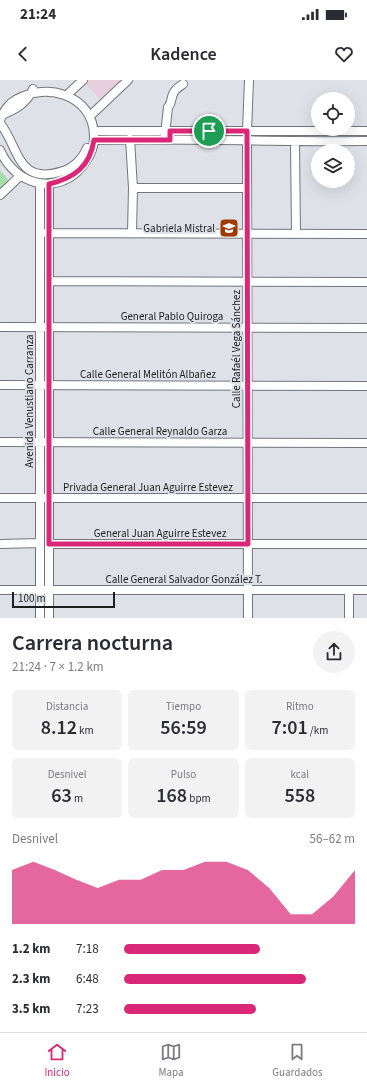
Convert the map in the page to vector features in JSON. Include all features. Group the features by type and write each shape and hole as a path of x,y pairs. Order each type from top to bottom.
{"street":[{"path":"69,93 83,80"},
{"path":"1,156 13,171 27,180 49,184 62,181 73,176 82,167 93,149 93,128 82,102 60,89 36,85 15,97 7,107 1,120 24,166 30,171 44,174 58,173 67,170 85,154 93,128 128,80"},
{"name":"Calle Rafaél Vega Sánchez","path":"248,618 247,131 249,80"},
{"path":"168,135 173,95 183,84"},
{"path":"93,128 248,140 295,142 367,141"},
{"path":"93,128 130,139 168,135 247,131 367,131"},
{"path":"130,139 132,233"},
{"path":"295,142 296,234"},
{"path":"0,194 20,176"},
{"name":"Avenida Venustiano Carranza","path":"40,183 40,543 49,618"},
{"name":"Avenida Venustiano Carranza","path":"40,618 45,590 49,544 49,184"},
{"path":"132,188 247,188"},
{"path":"40,233 367,234"},
{"path":"50,281 367,282"},
{"name":"General Pablo Quiroga","path":"0,326 367,328"},
{"name":"Calle General Melitón Albañez","path":"0,385 367,386"},
{"name":"Calle General Reynaldo Garza","path":"0,442 367,442"},
{"name":"Privada General Juan Aguirre Estevez","path":"0,498 367,498"},
{"path":"0,544 40,543"},
{"name":"General Juan Aguirre Estevez","path":"49,544 367,544"},
{"name":"Calle General Salvador González T.","path":"0,590 367,590"},
{"path":"349,590 349,618"}],"shaded area":[{"path":"88,80 123,80 101,101 85,83"}],"green space":[{"path":"0,170 9,181 0,189"}],"place":[{"name":"Gabriela Mistral","path":"229,228"}],"route":[{"path":"170,131 209,131 247,131 248,544 49,544 49,184 62,181 73,176 89,157 93,149 94,140 170,140 170,131"}]}
